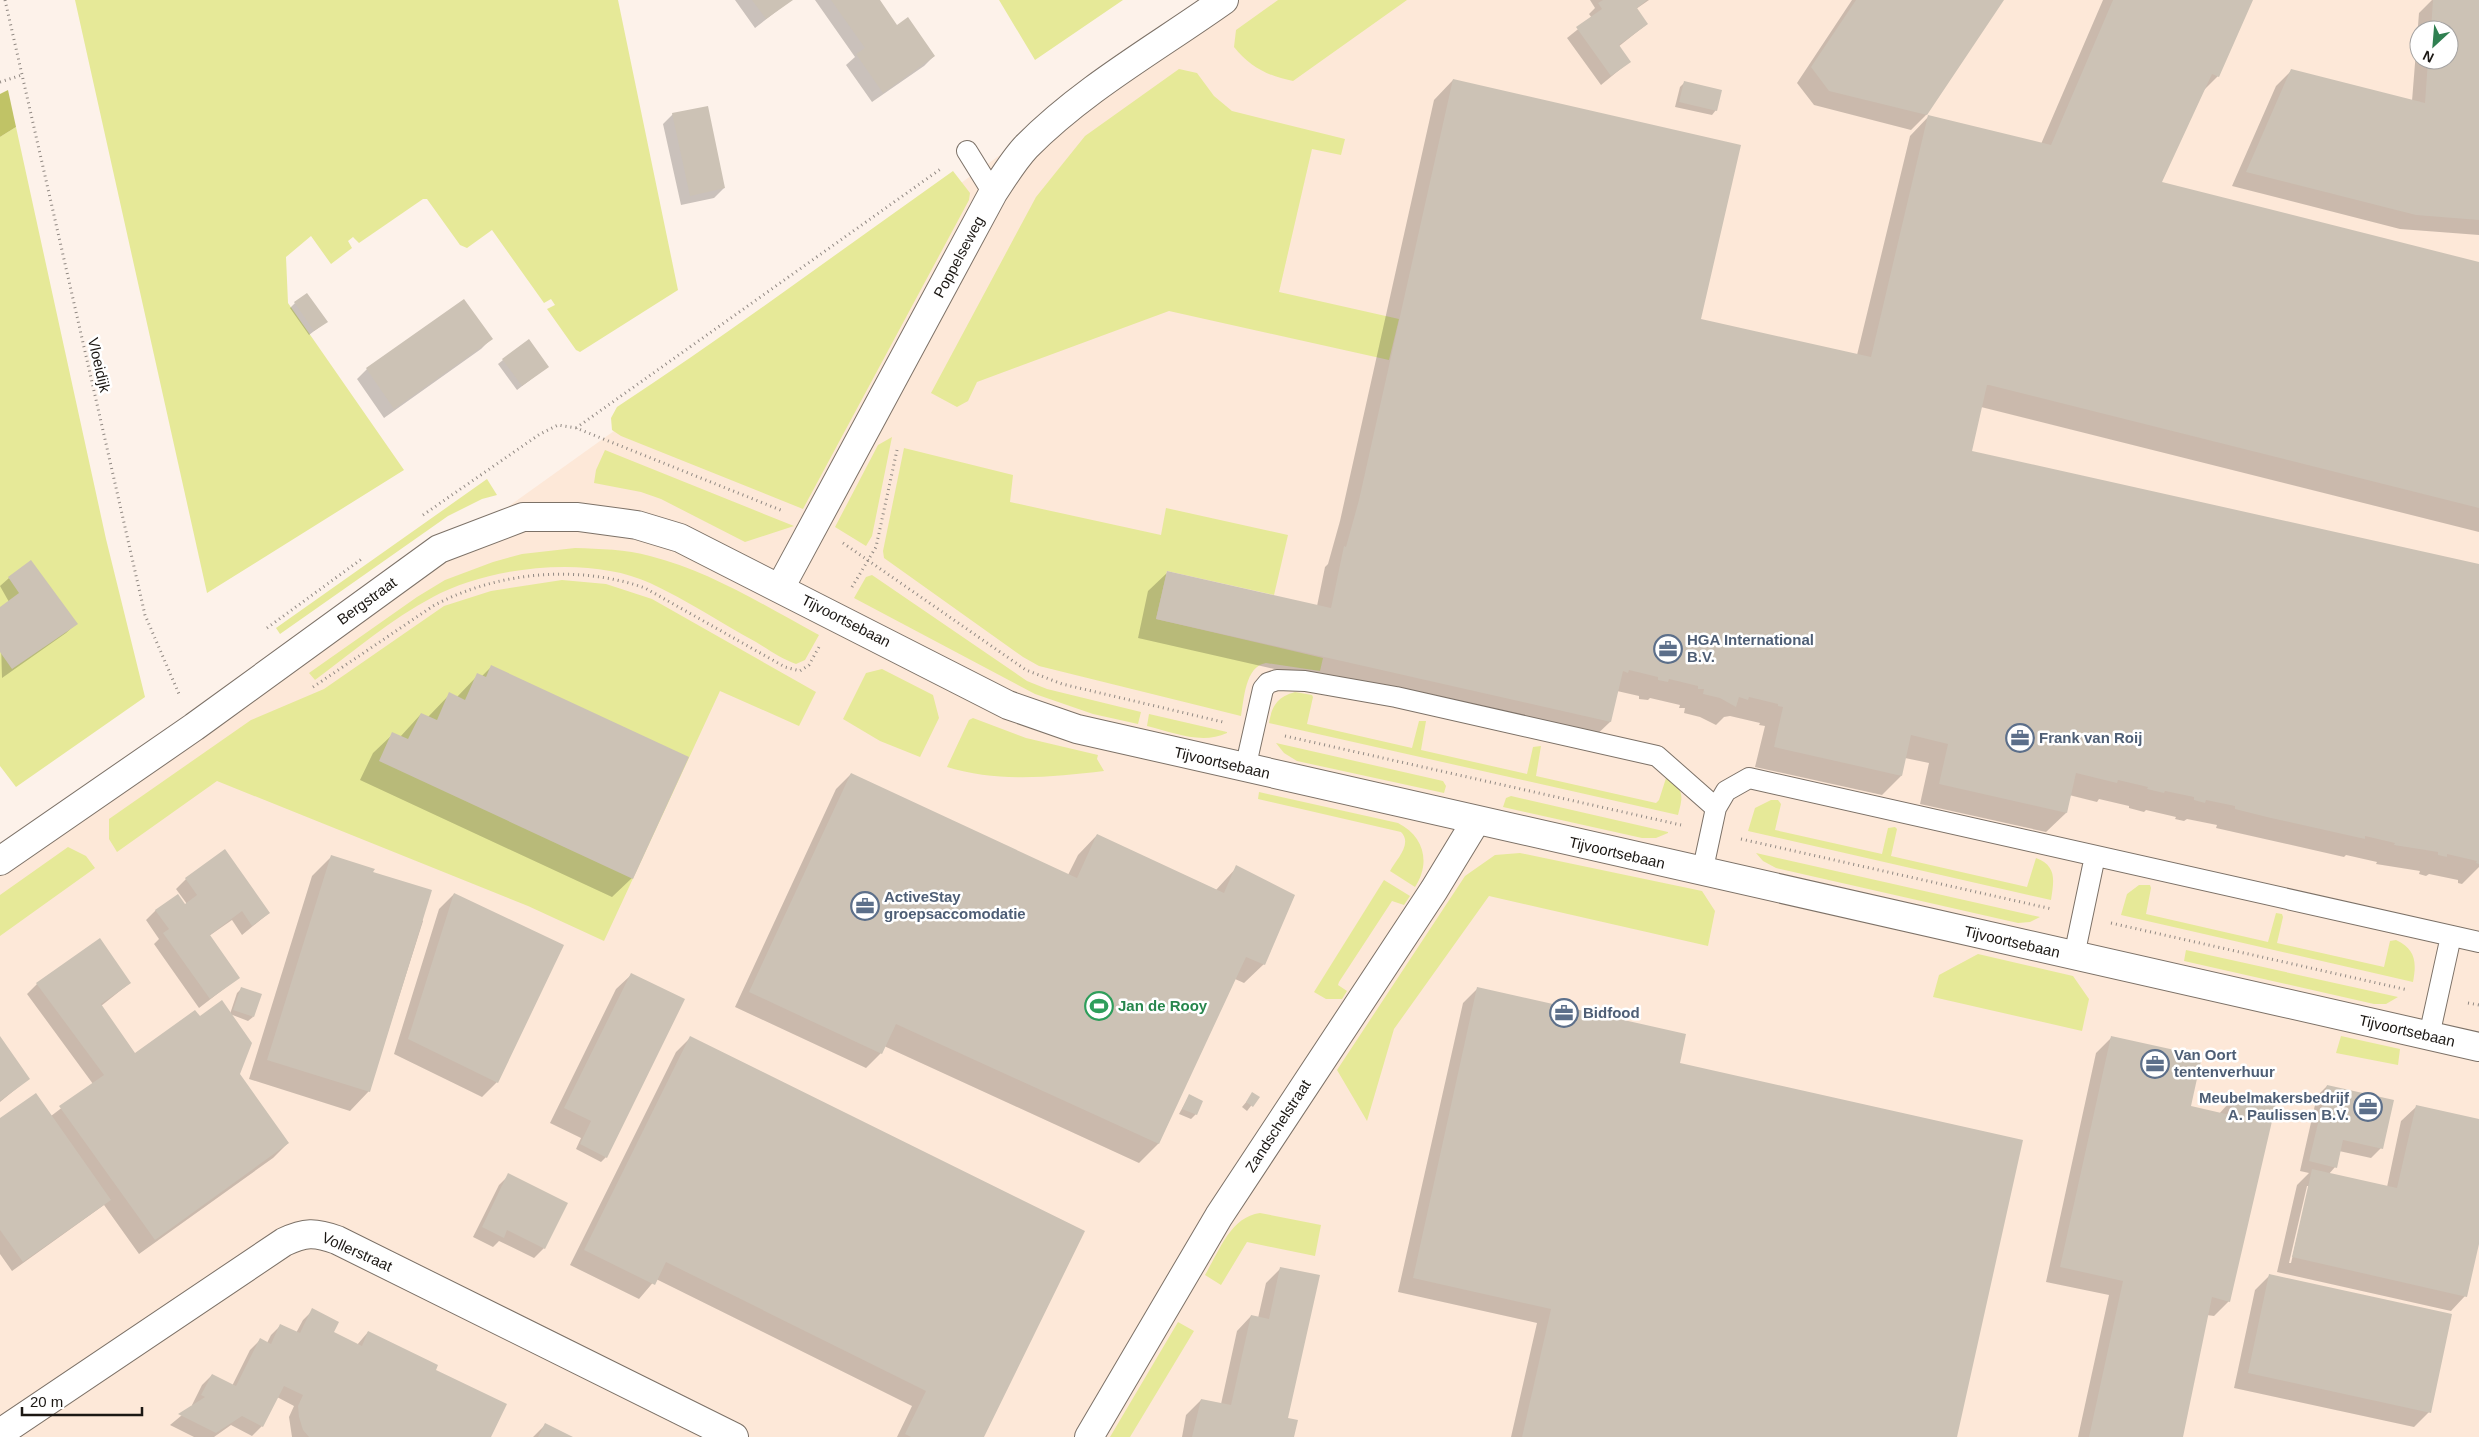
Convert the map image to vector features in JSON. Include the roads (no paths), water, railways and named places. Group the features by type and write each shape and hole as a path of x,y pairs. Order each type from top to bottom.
{"street":[{"name":"Poppelseweg","path":"780,588 993,194 1012,164 1054,121 1224,0"},
{"name":"Bergstraat","path":"0,861 194,727 440,549 523,517 578,517 637,525 680,538 780,588"},
{"name":"Tijvoortsebaan","path":"780,588 1008,704 1077,729 1702,873 2479,1047"},
{"name":"Zandschelstraat","path":"1089,1437 1219,1216 1434,890 1476,821"},
{"name":"Vollerstraat","path":"0,1433 276,1247 301,1234 320,1234 337,1240 734,1437"}],"lane":[{"path":"967,151 993,194"},
{"path":"1245,769 1263,689 1268,683 1277,680 1305,681 1396,697 1657,756 1716,808"},
{"path":"1702,873 1716,808 1726,791 1749,778 2479,942"},
{"path":"2074,956 2095,856"},
{"path":"2429,1036 2451,936"}],"place":[{"name":"HGA International B.V.","path":"1668,649"},
{"name":"Frank van Roij","path":"2020,738"},
{"name":"ActiveStay groepsaccomodatie","path":"865,906"},
{"name":"Jan de Rooy","path":"1099,1006"},
{"name":"Bidfood","path":"1564,1013"},
{"name":"Van Oort tentenverhuur","path":"2155,1064"},
{"name":"Meubelmakersbedrijf A. Paulissen B.V.","path":"2368,1107"}]}
